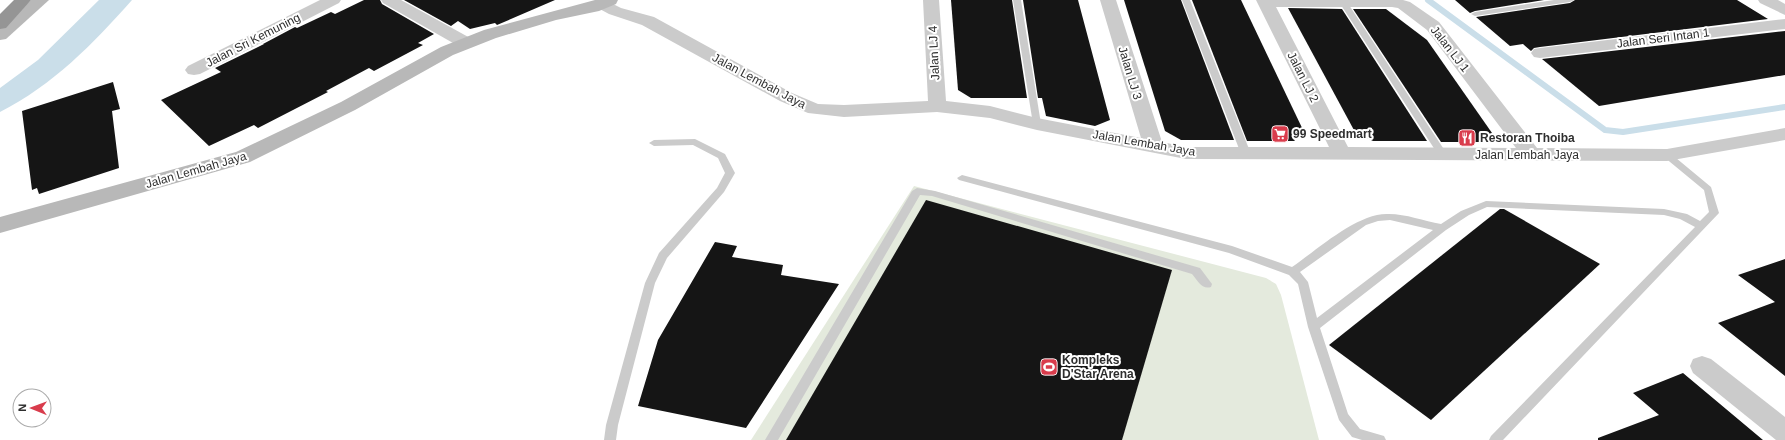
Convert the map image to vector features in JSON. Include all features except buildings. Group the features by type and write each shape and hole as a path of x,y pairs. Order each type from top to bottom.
{"highway":[{"path":"0,24 23,0"}],"street":[{"path":"0,35 41,0"},
{"name":"Jalan Sri Kemuning","path":"194,70 333,0"},
{"path":"389,0 466,43"},
{"name":"Jalan LJ 4","path":"931,0 937,106"},
{"name":"Jalan LJ 3","path":"1108,0 1153,145"},
{"path":"1766,0 1785,10"},
{"name":"Jalan LJ 1","path":"1264,1 1392,2 1404,5 1433,26 1531,154"},
{"name":"Jalan LJ 2","path":"1264,1 1342,154"},
{"name":"Jalan Lembah Jaya","path":"0,225 243,157 348,106 446,51 504,30 606,2 615,11 648,21 786,97 815,109 844,111 937,106 990,112 1037,124 1153,145 1186,153 1667,155 1785,134"},
{"name":"Jalan Seri Intan 1","path":"1540,53 1785,24"},
{"path":"1702,366 1785,432"}],"lane":[{"path":"1017,0 1037,124"},
{"path":"1186,0 1246,154"},
{"path":"1475,14 1570,0"},
{"path":"1343,2 1442,154"},
{"path":"610,440 612,424 650,283 663,256 721,190 730,173 722,156 695,142 654,143"},
{"path":"1495,440 1714,213 1708,189 1667,155"},
{"path":"962,178 1232,250 1293,272 1303,282 1314,327 1343,416 1356,433 1380,440"},
{"path":"771,440 917,191 932,193 1196,271 1207,284"},
{"path":"1314,327 1442,228 1465,213 1486,204 1664,212 1683,216 1701,226"},
{"path":"1293,272 1362,223 1377,218 1390,217 1442,228"}],"shaded area":[{"name":"Kompleks D'Star Arena","path":"914,186 1266,278 1276,284 1281,295 1319,440 751,440"}],"water":[{"path":"99,0 132,0 87,48 55,76 38,89 0,112 0,88 38,60"}],"waterway":[{"path":"1428,0 1605,130 1623,132 1785,107"}],"place":[{"name":"99 Speedmart","path":"1280,134"},
{"name":"Restoran Thoiba","path":"1467,138"},
{"name":"Kompleks D'Star Arena","path":"1049,367"}]}
